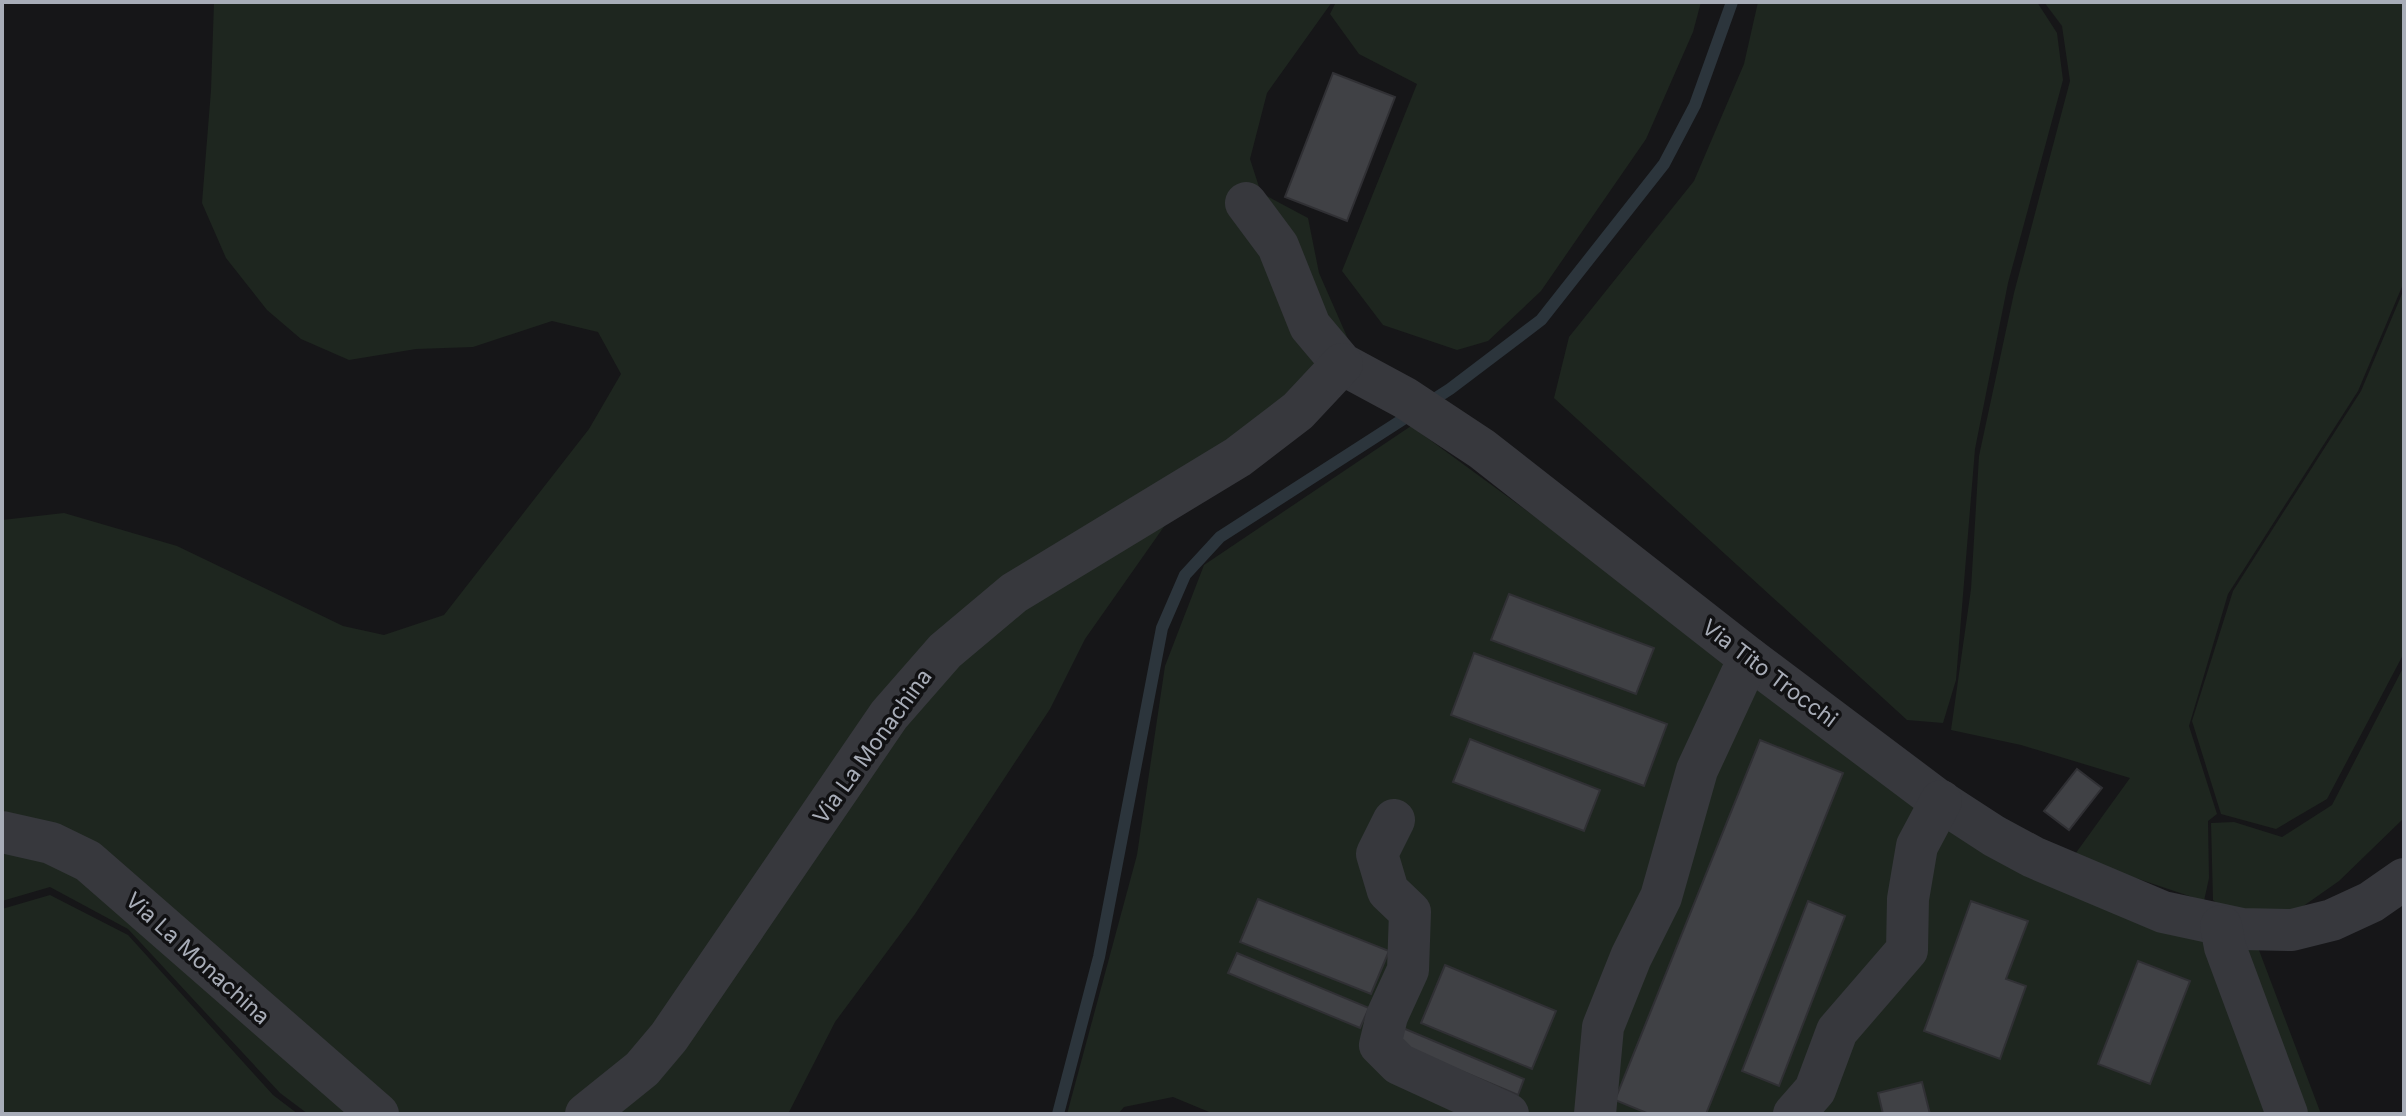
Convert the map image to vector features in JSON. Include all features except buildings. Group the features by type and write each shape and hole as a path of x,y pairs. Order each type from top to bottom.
{"street":[{"name":"Via Tito Trocchi","path":"1246,203 1278,246 1310,326 1342,364 1405,398 1482,449 1749,658 1941,801 2033,857 2163,912 2221,926 2272,931 2313,926 2371,902 2404,879"},
{"name":"Via La Monachina","path":"586,1114 642,1069 669,1037 889,715 945,651 1014,593 1177,497 1249,449 1298,411 1342,364"},
{"path":"1595,1114 1603,1027 1631,957 1661,897 1708,743 1749,658"},
{"path":"1794,1114 1815,1090 1837,1031 1907,950 1908,899 1917,846 1941,801"},
{"path":"1394,820 1377,854 1388,891 1410,912 1408,970 1387,1016 1380,1045 1399,1064 1508,1114"},
{"name":"Via La Monachina","path":"2,832 51,843 88,861 378,1114"},
{"path":"2221,926 2225,947 2287,1114"}],"shaded area":[{"path":"214,2 1332,2 1267,93 1250,159 1261,193 1308,218 1319,273 1348,339 1201,474 1085,639 1050,709 915,914 835,1022 788,1114 308,1114 280,1093 128,929 50,887 2,901 2,520 64,513 177,546 343,626 384,635 444,615 589,429 621,374 598,332 552,321 473,347 416,349 349,360 301,339 267,310 226,258 202,203"},
{"path":"1336,2 1701,2 1693,32 1646,139 1541,291 1488,341 1457,350 1383,325 1342,271 1417,84 1359,54 1330,14"},
{"path":"1758,2 2037,2 2057,33 2063,80 2008,283 1975,449 1956,680 1943,723 1907,720 1554,398 1569,337 1694,181 1744,64"},
{"path":"2044,2 2404,2 2404,282 2358,391 2228,594 2189,726 2217,814 2208,821 2209,878 2204,901 2073,857 2130,778 2021,745 1951,730 1971,589 1979,456 2014,293 2070,81 2062,26"},
{"path":"2404,289 2404,653 2327,799 2276,829 2221,814 2192,721 2233,591 2361,391"},
{"path":"1411,426 1907,789 2254,937 2321,1114 1214,1114 1173,1097 1124,1107 1118,1114 1067,1114 1137,855 1165,666 1204,565"},
{"path":"2404,666 2404,818 2339,881 2282,921 2229,914 2213,900 2211,823 2234,822 2282,837 2332,805"},
{"path":"50,895 128,935 273,1095 298,1114 2,1114 2,909"}],"waterway":[{"path":"1058,1114 1099,957 1162,628 1185,575 1220,537 1450,389 1541,320 1664,164 1695,105 1732,2"}]}
